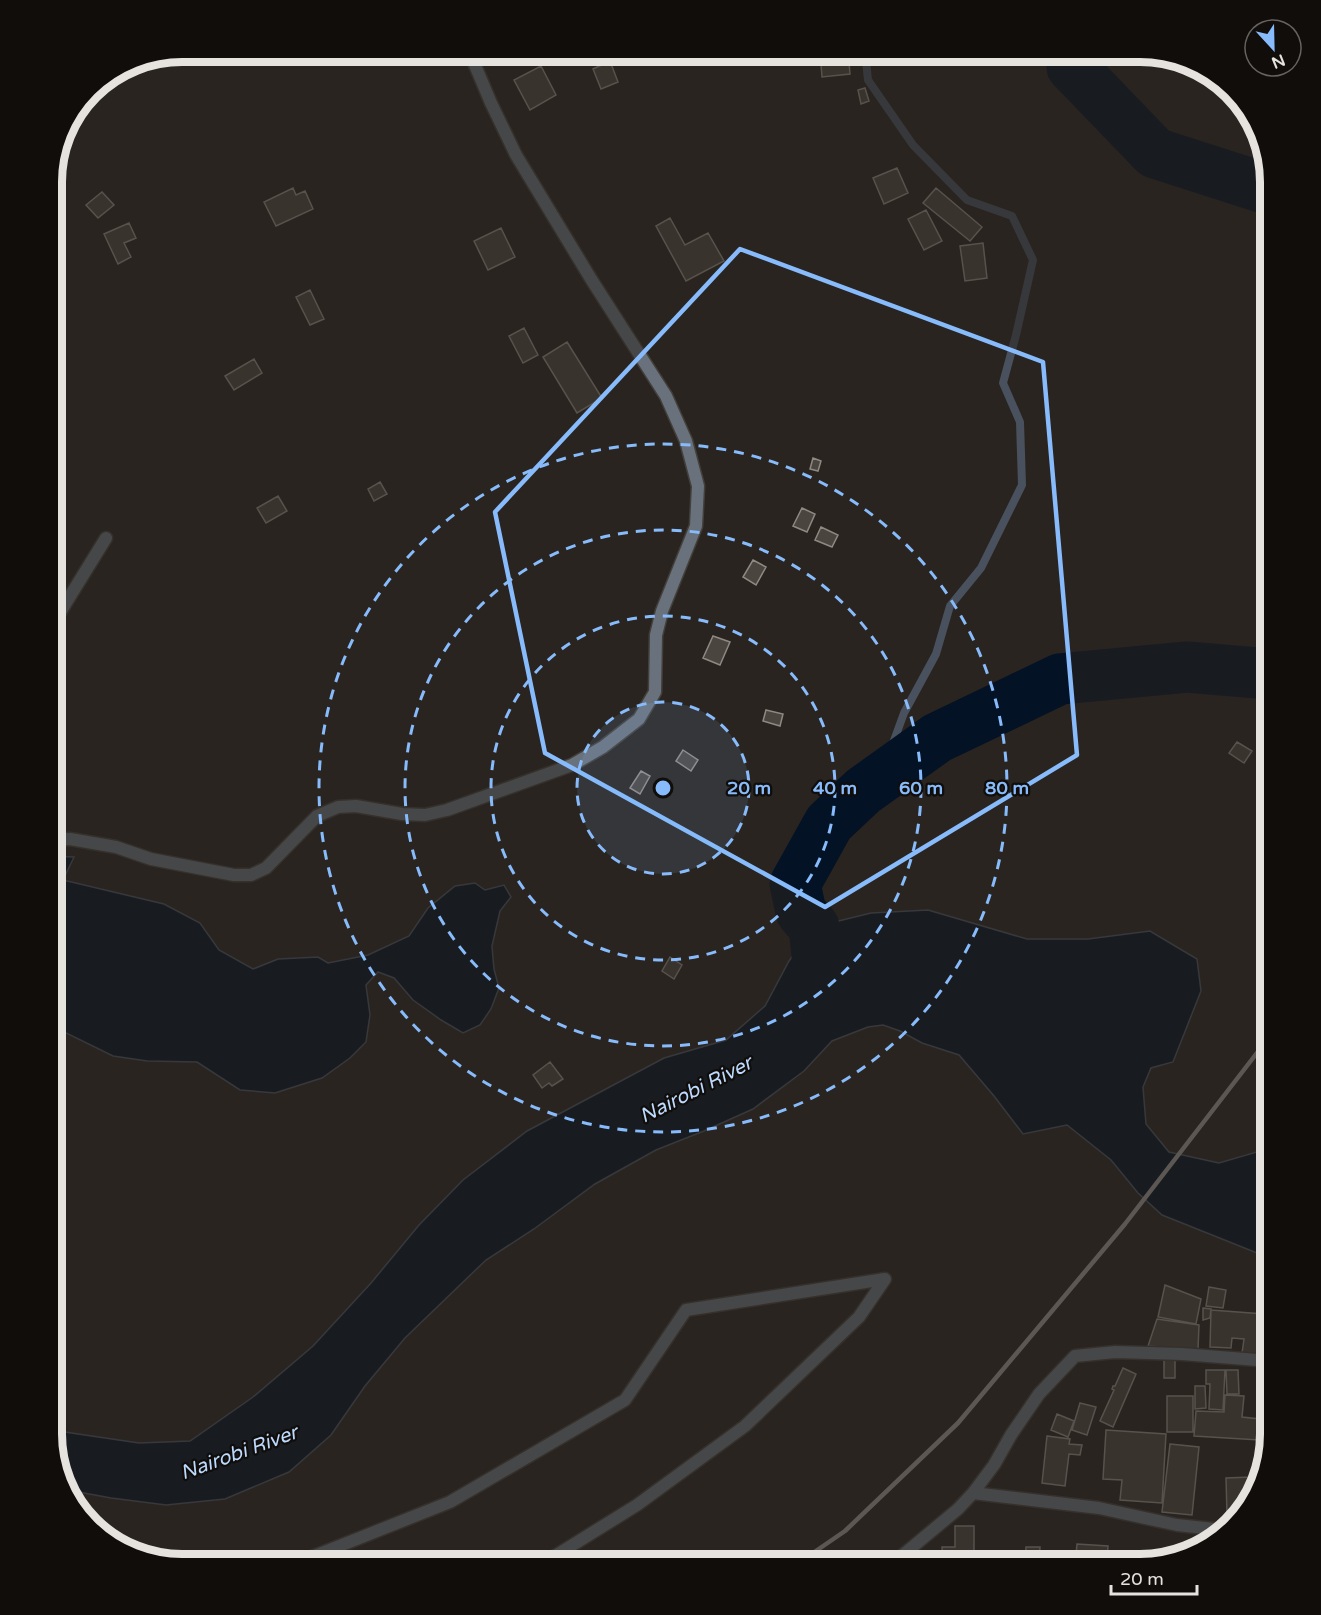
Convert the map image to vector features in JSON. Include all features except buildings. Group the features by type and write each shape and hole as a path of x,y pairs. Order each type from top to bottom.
{"street":[{"path":"62,839 116,847 151,859 234,875 250,875 266,868 317,816 338,807 356,806 402,814 426,815 447,810 572,765 603,747 639,719 655,692 656,635 662,611 696,526 698,486 686,441 666,396 591,279 516,155 474,62"},
{"path":"62,609 106,538"},
{"path":"319,1554 450,1502 625,1400 686,1310 885,1279 860,1317 745,1426 637,1505 559,1554"},
{"path":"904,1554 958,1509 973,1493 994,1465 1039,1394 1075,1356 1114,1352 1160,1353 1260,1360"},
{"path":"973,1493 1099,1508 1177,1525 1212,1529"}],"highlighted area":[{"path":"740,249 1043,362 1077,755 825,907 545,753 495,512"}],"water":[{"path":"62,856 74,857 63,880 164,904 200,923 219,950 253,969 278,959 318,957 328,963 368,955 409,936 428,908 455,886 475,883 485,890 504,885 511,897 500,911 492,946 494,969 499,988 491,1009 480,1025 463,1033 413,1000 394,978 378,972 366,985 370,1015 366,1042 350,1058 322,1078 275,1093 240,1090 197,1062 147,1061 113,1056 62,1030"},
{"name":"Nairobi River","path":"928,910 1027,939 1088,939 1150,931 1197,959 1201,991 1173,1062 1151,1068 1143,1087 1146,1124 1169,1152 1219,1163 1260,1151 1260,1254 1162,1215 1138,1193 1111,1160 1067,1125 1023,1134 959,1055 922,1043 883,1025 868,1027 832,1041 804,1071 753,1109 656,1150 595,1184 534,1229 486,1260 405,1338 365,1386 331,1435 289,1472 225,1499 166,1505 77,1492 66,1465 62,1432 139,1443 190,1441 253,1397 313,1346 371,1283 419,1225 463,1180 527,1131 664,1058 726,1040 765,1006 789,961 814,927 871,913"}],"waterway":[{"path":"866,62 868,80 913,145 967,200 1012,216 1033,260 1003,383 1020,422 1022,485 981,568 950,606 936,654 904,713 884,775"},
{"path":"1072,62 1072,67 1155,153 1260,187"},
{"path":"812,995 820,984 814,927 801,912 795,884 829,823 863,791 937,738 1060,679 1187,667 1260,673"}],"railway":[{"path":"812,1554 845,1531 958,1423 1125,1224 1260,1049"}]}
